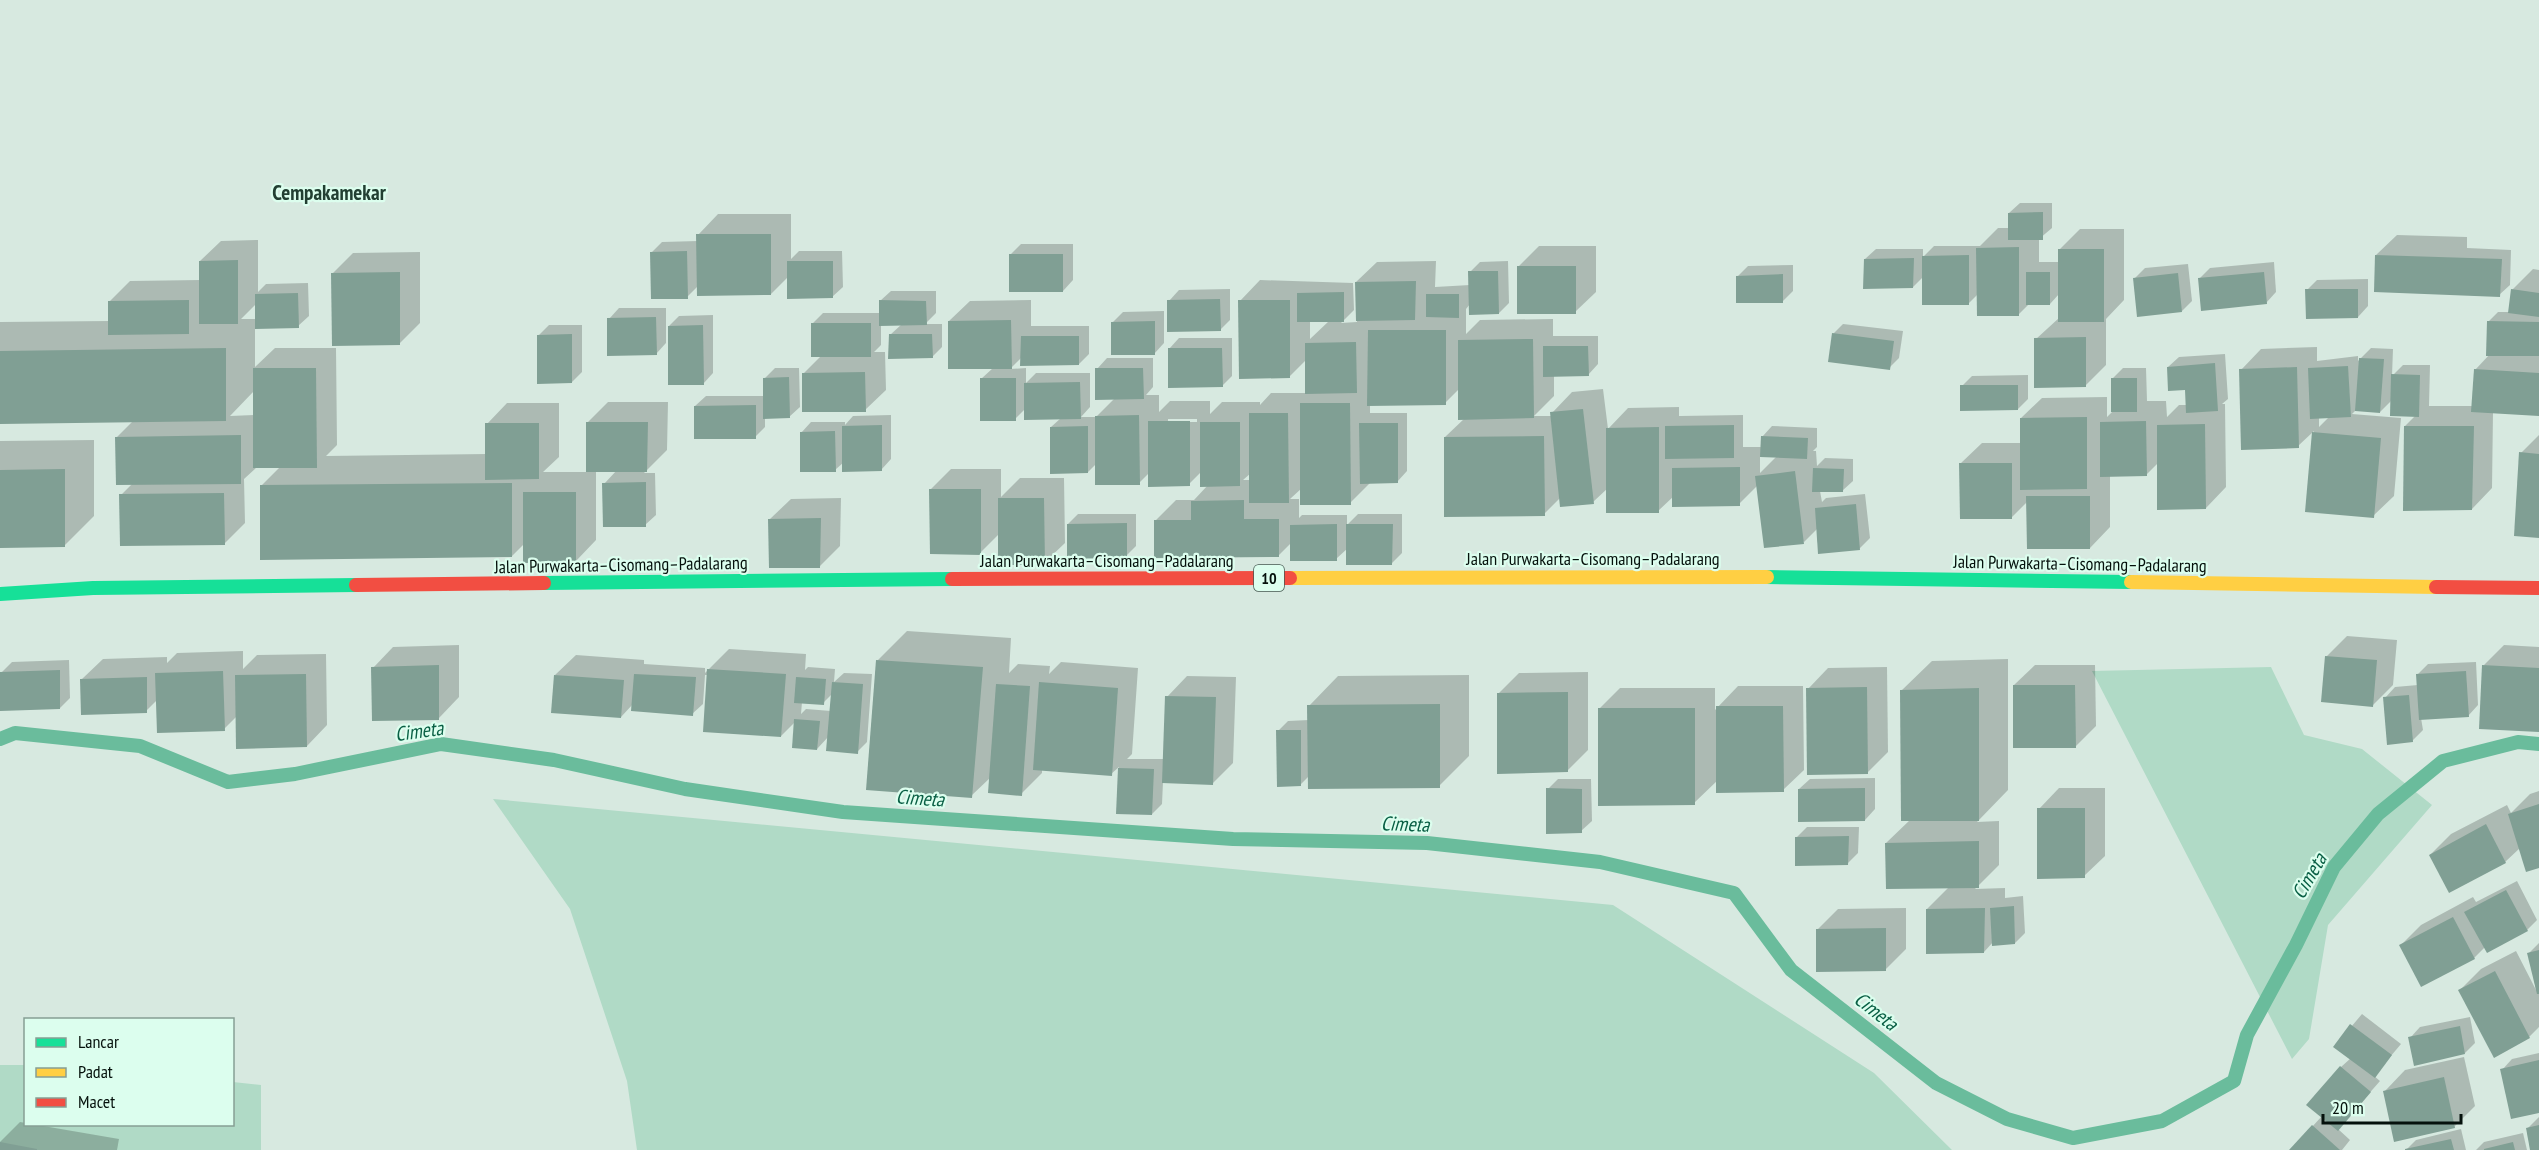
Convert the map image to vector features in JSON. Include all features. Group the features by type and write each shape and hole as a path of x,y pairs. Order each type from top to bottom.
{"highway":[{"name":"Jalan Purwakarta–Cisomang–Padalarang","path":"0,594 196,586 1121,578 1754,577 2539,588"}],"green space":[{"path":"2271,667 2304,735 2362,749 2432,805 2328,925 2309,1039 2292,1059 2092,671"},
{"path":"493,799 1613,905 1874,1073 1952,1150 637,1150 627,1081 570,909"},
{"path":"0,1065 24,1065 24,1126 234,1126 234,1082 261,1085 261,1150 0,1150"}],"building":[{"path":"2043,212 2043,240 2008,240 2008,213"},
{"path":"696,234 771,234 771,295 697,296"},
{"path":"2019,247 2019,316 1977,316 1976,248"},
{"path":"2058,249 2104,249 2104,322 2058,322"},
{"path":"687,251 688,299 651,299 650,252"},
{"path":"1009,254 1063,254 1063,292 1009,292"},
{"path":"1969,255 1969,305 1922,305 1922,256"},
{"path":"2375,255 2502,259 2500,297 2374,292"},
{"path":"1914,258 1913,288 1863,289 1864,259"},
{"path":"238,260 238,324 199,324 199,261"},
{"path":"787,261 833,261 833,298 787,299"},
{"path":"1517,266 1576,266 1576,314 1517,314"},
{"path":"1468,271 1498,271 1499,314 1469,315"},
{"path":"400,272 400,345 332,346 331,273"},
{"path":"2026,272 2050,272 2050,305 2026,305"},
{"path":"2264,272 2267,304 2201,311 2198,278"},
{"path":"2178,273 2182,312 2137,317 2133,278"},
{"path":"1783,274 1783,303 1736,303 1736,276"},
{"path":"1416,281 1415,320 1356,321 1355,282"},
{"path":"2305,289 2358,289 2358,318 2306,319"},
{"path":"2511,289 2539,293 2539,317 2508,313"},
{"path":"1344,292 1344,322 1297,322 1297,293"},
{"path":"298,293 299,328 255,329 255,294"},
{"path":"1426,294 1459,294 1459,318 1426,317"},
{"path":"1220,299 1221,331 1167,332 1167,300"},
{"path":"189,300 189,334 108,335 108,301"},
{"path":"879,300 926,301 927,325 879,326"},
{"path":"1238,300 1290,300 1290,378 1239,379"},
{"path":"656,317 657,355 607,356 607,318"},
{"path":"1011,320 1012,369 948,369 948,321"},
{"path":"1155,321 1155,355 1111,355 1111,322"},
{"path":"2487,321 2539,322 2539,356 2486,356"},
{"path":"811,323 871,323 871,357 811,357"},
{"path":"703,325 704,385 668,385 668,326"},
{"path":"1368,330 1446,330 1446,405 1367,406"},
{"path":"1832,333 1894,341 1890,370 1828,362"},
{"path":"572,334 572,383 537,384 537,335"},
{"path":"889,334 932,334 933,358 888,359"},
{"path":"1021,336 1079,336 1079,365 1020,366"},
{"path":"2086,337 2086,387 2034,388 2034,338"},
{"path":"1533,339 1534,418 1458,420 1458,340"},
{"path":"1356,342 1357,393 1305,394 1305,343"},
{"path":"1543,346 1588,346 1589,376 1543,377"},
{"path":"226,348 226,421 0,424 0,351"},
{"path":"1168,348 1222,348 1223,387 1168,388"},
{"path":"2359,358 2384,359 2380,413 2355,411"},
{"path":"2215,363 2218,411 2186,413 2185,390 2168,391 2167,367"},
{"path":"2348,366 2351,417 2310,419 2308,368"},
{"path":"2297,367 2299,448 2241,450 2239,369"},
{"path":"253,368 316,368 317,468 253,468"},
{"path":"1095,368 1143,368 1144,399 1095,400"},
{"path":"2474,369 2539,373 2539,416 2471,412"},
{"path":"865,372 866,412 802,412 802,373"},
{"path":"2391,374 2420,375 2419,417 2390,416"},
{"path":"789,377 790,418 763,419 763,378"},
{"path":"980,378 1016,378 1016,421 980,421"},
{"path":"2111,378 2137,378 2137,412 2111,412"},
{"path":"1080,382 1081,419 1024,420 1024,383"},
{"path":"1960,385 2018,385 2018,410 1960,411"},
{"path":"1300,403 1350,403 1351,505 1300,505"},
{"path":"756,405 756,439 694,439 694,406"},
{"path":"1583,409 1594,504 1560,507 1550,412"},
{"path":"1249,413 1288,413 1289,503 1249,503"},
{"path":"1139,415 1140,485 1095,485 1095,416"},
{"path":"2087,417 2087,489 2020,490 2020,418"},
{"path":"1148,421 1190,421 1190,486 1148,487"},
{"path":"2146,421 2147,476 2100,477 2100,422"},
{"path":"586,422 648,422 647,472 586,472"},
{"path":"1200,422 1240,422 1240,486 1200,487"},
{"path":"485,423 539,423 539,479 485,480"},
{"path":"1359,423 1398,423 1398,483 1360,484"},
{"path":"2205,424 2206,509 2157,510 2157,425"},
{"path":"882,425 882,471 842,472 842,426"},
{"path":"1734,425 1734,458 1665,459 1665,426"},
{"path":"1088,426 1088,473 1050,474 1050,427"},
{"path":"2404,426 2474,426 2472,510 2403,511"},
{"path":"1659,427 1659,513 1606,513 1606,428"},
{"path":"835,431 836,472 800,472 800,432"},
{"path":"2312,432 2381,438 2374,518 2305,512"},
{"path":"241,435 241,484 116,485 115,437"},
{"path":"1544,436 1545,516 1444,517 1444,437"},
{"path":"1761,436 1808,438 1807,459 1760,457"},
{"path":"2519,452 2539,454 2539,538 2514,536"},
{"path":"1959,463 2012,463 2012,519 1960,519"},
{"path":"1740,467 1740,506 1672,507 1672,468"},
{"path":"1813,468 1844,469 1843,492 1812,492"},
{"path":"65,469 65,547 0,548 0,470"},
{"path":"1795,471 1804,544 1764,548 1755,476"},
{"path":"646,482 646,527 603,527 602,483"},
{"path":"512,483 512,557 260,560 260,485"},
{"path":"929,489 981,489 981,555 930,554"},
{"path":"523,492 576,492 576,562 523,563"},
{"path":"224,493 225,545 120,546 119,494"},
{"path":"2026,496 2090,496 2090,549 2027,549"},
{"path":"998,498 1044,498 1045,565 998,565"},
{"path":"1244,500 1244,519 1279,519 1279,557 1154,558 1154,520 1191,520 1191,501"},
{"path":"1856,504 1860,550 1818,554 1815,508"},
{"path":"821,518 820,568 769,568 768,519"},
{"path":"1127,523 1127,558 1067,559 1067,524"},
{"path":"1337,524 1337,561 1290,561 1290,525"},
{"path":"1346,524 1393,524 1392,565 1346,565"},
{"path":"2325,656 2377,660 2373,707 2321,702"},
{"path":"876,660 983,667 972,798 866,790"},
{"path":"439,665 439,720 372,721 371,667"},
{"path":"2482,665 2539,668 2539,732 2479,729"},
{"path":"707,669 786,674 781,737 703,732"},
{"path":"60,670 60,709 0,711 0,672"},
{"path":"223,671 225,731 157,733 155,673"},
{"path":"2466,671 2469,717 2419,720 2416,674"},
{"path":"306,674 307,747 236,749 235,675"},
{"path":"634,674 696,677 693,716 631,711"},
{"path":"554,675 624,680 621,718 551,713"},
{"path":"147,677 147,713 81,715 80,679"},
{"path":"796,677 826,679 824,705 794,703"},
{"path":"832,682 863,684 858,754 826,751"},
{"path":"1039,682 1118,688 1112,776 1033,770"},
{"path":"996,684 1030,686 1022,796 988,793"},
{"path":"2013,685 2075,685 2076,748 2013,748"},
{"path":"1867,687 1868,774 1807,775 1806,688"},
{"path":"1979,688 1979,821 1901,821 1900,690"},
{"path":"1568,692 1568,772 1497,774 1497,693"},
{"path":"2409,695 2413,742 2387,745 2383,697"},
{"path":"1165,696 1216,697 1213,785 1162,783"},
{"path":"1440,704 1440,788 1308,789 1307,705"},
{"path":"1716,706 1783,706 1784,792 1716,793"},
{"path":"1598,708 1695,708 1695,805 1598,806"},
{"path":"794,719 820,721 817,750 792,748"},
{"path":"1276,730 1301,730 1301,786 1277,787"},
{"path":"1118,768 1154,769 1152,815 1116,814"},
{"path":"1546,788 1582,789 1582,833 1546,834"},
{"path":"1865,788 1865,821 1798,822 1798,789"},
{"path":"2539,804 2539,868 2526,872 2508,814"},
{"path":"2037,808 2085,808 2085,878 2037,879"},
{"path":"2486,824 2506,863 2449,893 2429,855"},
{"path":"1849,836 1848,865 1795,866 1795,837"},
{"path":"1979,841 1979,888 1886,889 1885,843"},
{"path":"2506,890 2528,931 2487,953 2464,912"},
{"path":"2014,906 2015,944 1992,946 1990,908"},
{"path":"1985,908 1984,953 1926,954 1926,909"},
{"path":"2453,917 2475,959 2421,987 2399,945"},
{"path":"1886,928 1886,971 1816,972 1816,929"},
{"path":"2539,950 2539,994 2537,994 2527,953"},
{"path":"2495,971 2530,1038 2494,1058 2458,990"},
{"path":"2350,1024 2392,1055 2375,1078 2333,1047"},
{"path":"2460,1026 2465,1054 2414,1066 2408,1037"},
{"path":"2539,1060 2539,1113 2511,1119 2500,1069"},
{"path":"2340,1066 2371,1092 2338,1131 2306,1105"},
{"path":"2444,1077 2455,1128 2394,1142 2383,1091"},
{"path":"2312,1125 2340,1150 2289,1150"},
{"path":"2539,1125 2539,1150 2530,1150 2526,1128"},
{"path":"2451,1139 2454,1150 2405,1150 2405,1149"},
{"path":"0,1142 37,1149 37,1150 0,1150"},
{"path":"2513,1142 2515,1150 2484,1150 2484,1149"}],"waterway":[{"name":"Cimeta","path":"0,739 15,733 140,746 228,782 295,774 441,744 554,760 685,789 843,812 1233,839 1427,843 1600,862 1734,893 1791,970 1936,1083 2007,1119 2073,1138 2162,1121 2234,1081 2247,1035 2296,945 2334,867 2378,814 2443,761 2518,742 2539,744"}],"traffic: fast":[{"path":"1767,577 2131,582"},
{"path":"544,583 952,579"},
{"path":"0,594 93,588 356,585"}],"traffic: slow":[{"path":"1290,578 1767,577"},
{"path":"2131,582 2436,587"}],"traffic: jam":[{"path":"952,579 1290,578"},
{"path":"356,585 544,583"},
{"path":"2436,587 2539,588"}],"district":[{"name":"Cempakamekar","path":"329,193"}]}
